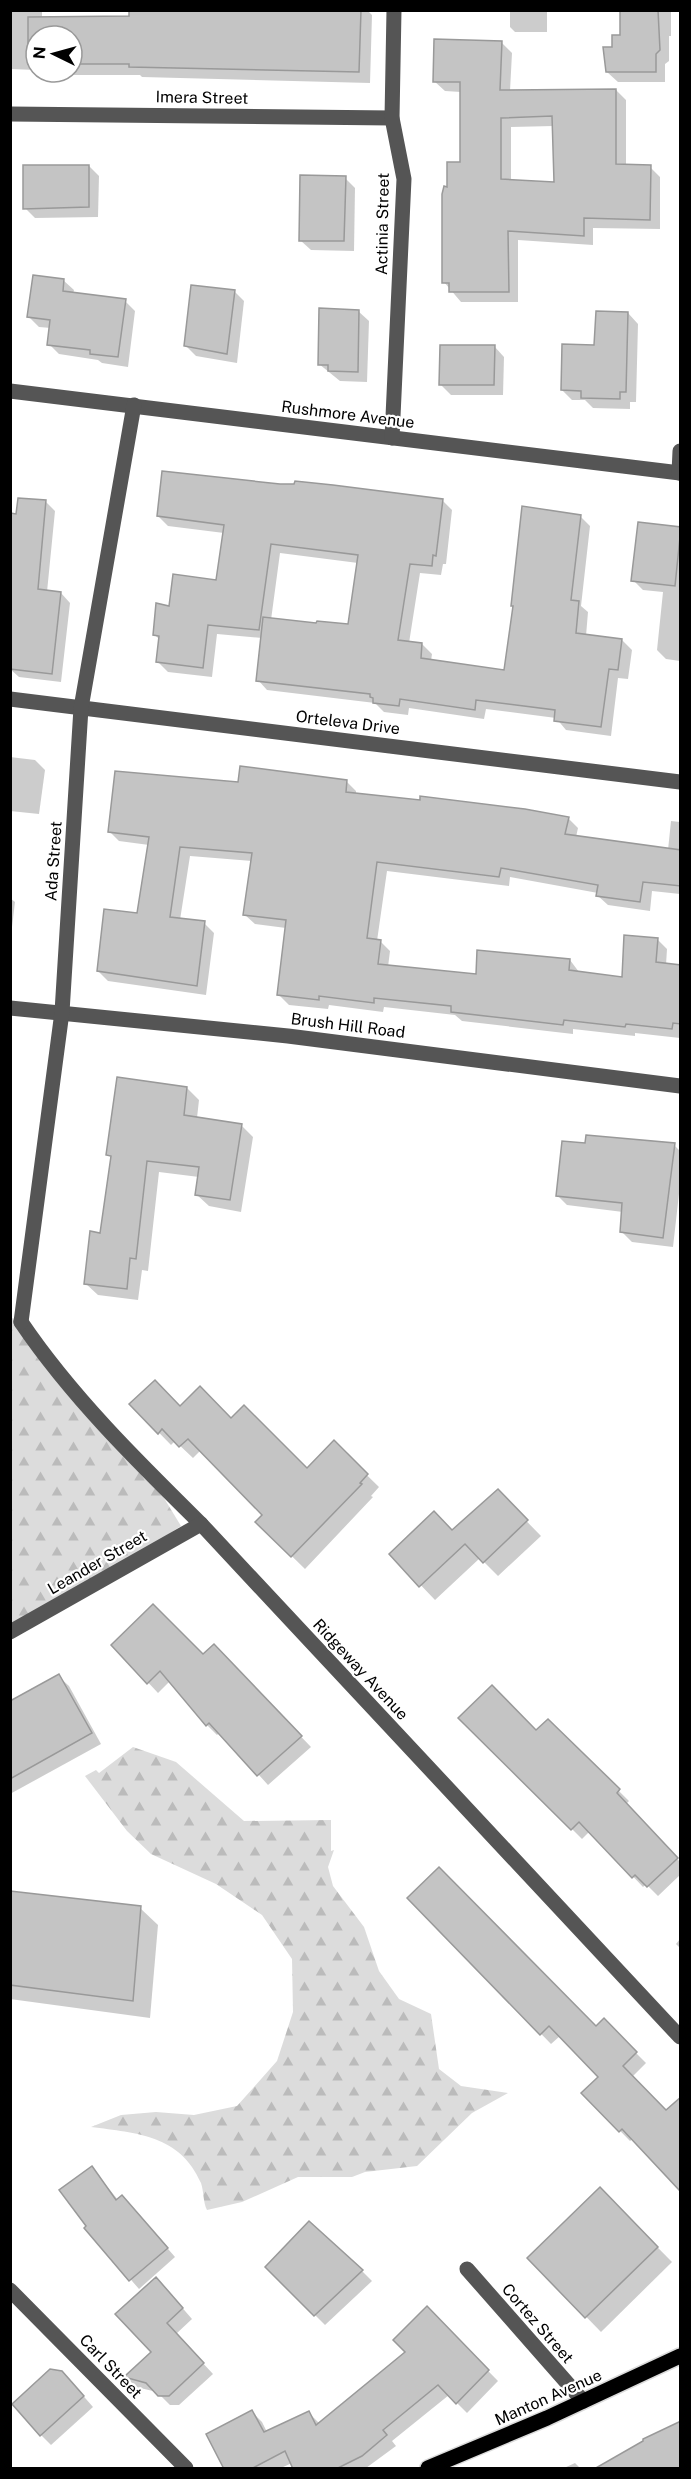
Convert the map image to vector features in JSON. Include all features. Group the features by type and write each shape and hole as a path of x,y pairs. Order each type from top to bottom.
{"main road":[{"name":"Manton Avenue","path":"428,2469 681,2356"}],"street":[{"name":"Actinia Street","path":"392,438 404,179 392,118 394,10"},
{"name":"Imera Street","path":"10,114 392,118"},
{"name":"Rushmore Avenue","path":"10,391 680,473"},
{"name":"Ada Street","path":"16,1322 62,1012 81,708 134,405"},
{"path":"680,473 681,451"},
{"name":"Orteleva Drive","path":"10,699 681,782"},
{"name":"Brush Hill Road","path":"10,1008 288,1036 681,1086"},
{"name":"Ridgeway Avenue","path":"16,1322 46,1360 143,1467 201,1524 681,2037"},
{"name":"Leander Street","path":"10,1632 201,1524"},
{"name":"Cortez Street","path":"467,2269 583,2401"},
{"name":"Carl Street","path":"10,2290 186,2469"}],"green space":[{"path":"11,1318 17,1319 153,1480 181,1526 11,1637"},
{"path":"133,1747 176,1762 244,1821 331,1820 331,1851 334,1850 328,1867 333,1886 364,1927 379,1971 399,1999 431,2014 439,2069 461,2086 508,2093 472,2113 417,2166 365,2172 352,2177 298,2177 242,2202 207,2210 201,2183 192,2167 169,2146 140,2135 91,2127 121,2115 156,2112 194,2115 237,2106 277,2061 293,2012 292,1959 262,1915 216,1884 151,1854 127,1831 85,1776 96,1770 99,1773"}],"building":[{"path":"129,10 361,10 359,72 84,64 84,24 28,24 28,17 129,16"},
{"path":"620,10 658,10 660,50 656,54 656,72 606,72 603,47 612,47 612,35 620,35"},
{"path":"434,39 502,41 500,90 616,89 616,164 651,165 650,220 584,218 584,236 508,231 509,292 449,292 449,283 442,283 442,194 444,186 447,187 447,162 460,162 460,82 433,82","holes":["552,116 554,182 501,179 501,118"]},
{"path":"23,165 89,165 89,207 23,209"},
{"path":"300,175 346,176 344,241 299,241"},
{"path":"33,275 64,279 63,291 126,299 118,357 90,354 90,350 47,345 50,320 27,317"},
{"path":"191,285 235,290 227,354 184,346"},
{"path":"319,308 359,310 358,372 328,371 328,365 318,365"},
{"path":"596,311 628,312 626,392 620,392 620,399 581,398 581,391 561,390 562,344 594,345"},
{"path":"440,345 495,345 494,385 439,385"},
{"path":"162,471 280,484 294,484 295,481 443,499 436,556 433,555 432,566 410,564 398,640 422,643 421,658 504,670 513,606 511,606 522,506 581,515 571,600 579,601 576,633 622,639 618,670 609,669 601,727 554,721 555,710 476,700 475,710 400,699 399,706 373,703 370,694 256,681 263,617 348,624 358,555 271,544 259,630 208,625 203,668 156,662 159,636 153,635 156,603 169,606 173,574 216,580 224,525 157,516"},
{"path":"18,498 46,500 38,589 61,592 52,674 10,669 10,513 16,514"},
{"path":"638,522 681,527 675,586 631,581"},
{"path":"240,766 347,780 346,792 420,800 420,796 569,817 565,834 681,850 681,886 643,882 640,902 596,896 598,885 501,868 499,877 377,862 367,938 381,940 378,964 476,974 477,950 570,959 569,970 622,977 624,935 658,938 656,962 681,965 681,1024 673,1023 672,1029 626,1024 625,1027 564,1020 563,1025 451,1012 451,1006 374,998 374,1003 319,996 319,1000 277,995 286,920 243,915 252,853 180,847 170,917 205,921 197,986 97,971 104,909 137,913 149,837 108,832 115,771 238,782"},
{"path":"117,1077 187,1087 184,1115 242,1124 230,1200 195,1195 199,1167 147,1161 136,1259 130,1258 127,1289 84,1284 90,1231 100,1233 111,1156 106,1155"},
{"path":"586,1135 675,1143 663,1238 620,1232 622,1203 556,1196 562,1141 585,1143"},
{"path":"155,1380 180,1406 200,1386 231,1418 244,1405 307,1468 334,1440 368,1474 360,1483 362,1484 291,1557 255,1522 262,1515 188,1439 179,1447 162,1429 158,1434 129,1404"},
{"path":"498,1489 528,1520 483,1563 465,1544 419,1587 389,1554 434,1511 452,1530"},
{"path":"153,1604 203,1654 214,1644 302,1736 257,1776 209,1723 206,1726 160,1671 147,1684 111,1645"},
{"path":"59,1674 92,1733 10,1779 10,1701"},
{"path":"492,1685 536,1730 548,1719 620,1789 617,1793 678,1858 647,1887 635,1875 632,1878 579,1822 571,1830 458,1718"},
{"path":"439,1867 596,2026 604,2018 637,2052 623,2066 666,2110 681,2097 681,2192 622,2129 619,2132 581,2093 598,2077 549,2026 540,2035 407,1898"},
{"path":"10,1891 141,1906 133,2001 10,1985"},
{"path":"92,2166 116,2200 122,2195 168,2248 129,2281 84,2228 86,2226 59,2190"},
{"path":"600,2187 658,2247 585,2318 527,2258"},
{"path":"309,2221 363,2270 314,2316 265,2267"},
{"path":"156,2277 183,2308 167,2323 204,2363 169,2396 158,2396 146,2383 124,2377 151,2352 115,2314"},
{"path":"427,2306 489,2370 456,2404 438,2385 383,2430 387,2435 362,2456 336,2469 293,2469 285,2451 251,2469 224,2469 206,2434 252,2410 264,2432 309,2411 316,2425 405,2352 393,2340"},
{"path":"50,2369 62,2371 84,2396 40,2436 12,2404"},
{"path":"681,2421 681,2469 594,2469 643,2439"}]}
